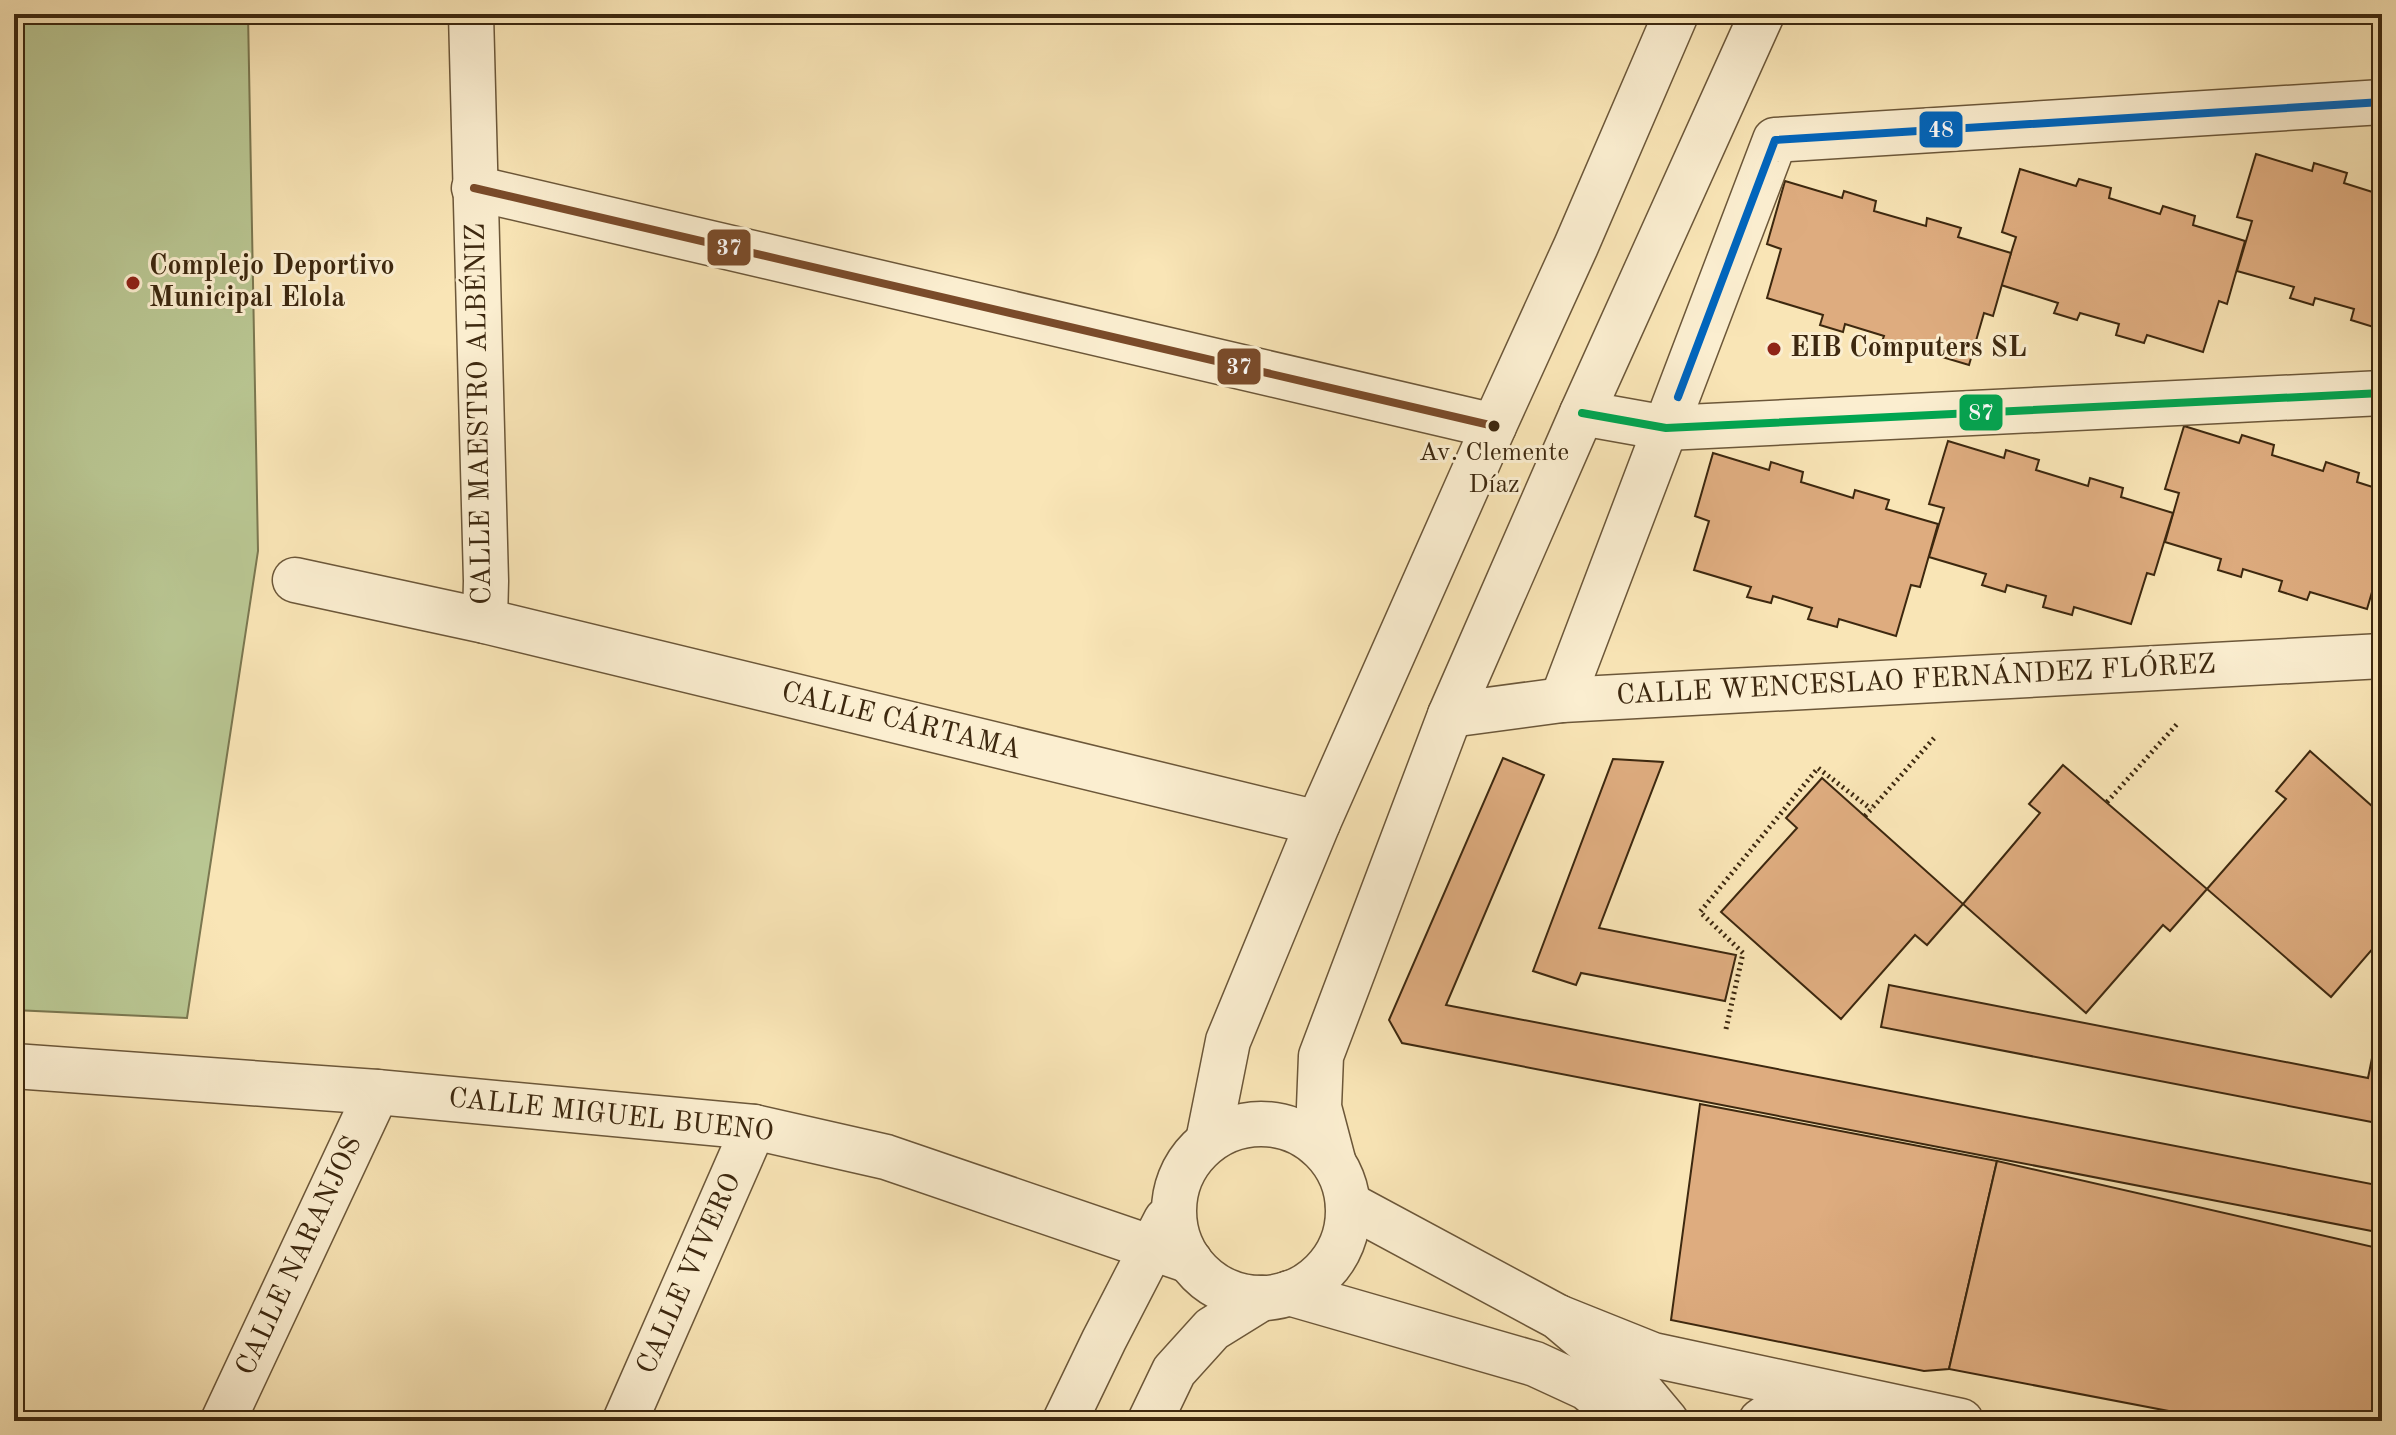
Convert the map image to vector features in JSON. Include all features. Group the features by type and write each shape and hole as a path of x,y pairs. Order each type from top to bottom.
{"street":[{"name":"CALLE MAESTRO ALBÉNIZ","path":"471,14 485,621"},
{"path":"1150,1421 1174,1371 1212,1329 1315,1280 1335,1258 1346,1233 1348,1204 1344,1181 1333,1160 1319,1107 1321,1056 1450,715 1762,14"},
{"path":"1208,1141 1228,1041 1318,823 1576,246 1669,15"},
{"path":"1562,700 1775,140 2382,102"},
{"path":"474,188 1494,426"},
{"path":"1582,413 1666,428 2382,393"},
{"name":"CALLE CÁRTAMA","path":"295,580 485,621 1318,823"},
{"name":"CALLE WENCESLAO FERNÁNDEZ FLÓREZ","path":"1450,715 1562,700 2382,656"},
{"name":"CALLE MIGUEL BUENO","path":"14,1066 377,1092 754,1127 886,1157 1171,1254"},
{"name":"CALLE NARANJOS","path":"223,1421 377,1092"},
{"path":"1065,1421 1104,1340 1179,1240 1174,1204 1178,1185 1188,1163 1208,1141 1233,1129 1258,1124 1286,1127 1312,1139 1333,1160"},
{"name":"CALLE VIVERO","path":"625,1421 754,1127"},
{"path":"1348,1204 1558,1317 1653,1355 1961,1421"},
{"path":"1171,1254 1210,1281 1235,1293 1276,1296 1535,1364 1587,1388 1627,1421"},
{"path":"1558,1317 1630,1378 1666,1421"},
{"path":"1761,1421 1798,1404 1840,1396"}],"path":[{"path":"2107,802 2184,716"},
{"path":"1865,816 1942,729"},
{"path":"1726,1029 1743,953 1700,912 1818,768 1871,809"}],"green space":[{"name":"Complejo Deportivo Municipal Elola","path":"14,14 248,14 258,551 187,1018 14,1010"}],"building":[{"path":"2256,154 2312,171 2314,163 2347,173 2344,183 2382,195 2380,329 2351,320 2354,309 2315,298 2313,305 2290,298 2294,287 2237,271 2252,221 2237,217"},
{"path":"2020,169 2076,186 2079,179 2111,188 2109,198 2160,214 2163,206 2195,216 2193,225 2245,241 2227,304 2219,301 2203,352 2147,335 2144,343 2116,335 2119,324 2080,313 2077,320 2054,313 2058,303 2001,285 2016,237 2002,232"},
{"path":"1785,181 1842,198 1844,191 1876,201 1874,211 1926,226 1927,218 1961,228 1958,237 2011,253 1993,316 1984,313 1969,365 1912,348 1910,355 1880,347 1884,336 1845,324 1843,332 1820,325 1823,315 1767,298 1781,249 1767,244"},
{"path":"2184,426 2239,443 2242,435 2274,445 2272,455 2323,471 2326,462 2359,473 2357,482 2382,490 2382,558 2367,609 2310,592 2307,600 2279,591 2282,581 2243,569 2241,577 2218,570 2221,559 2165,542 2179,493 2165,489"},
{"path":"1948,441 2004,458 2006,450 2039,460 2036,470 2088,486 2090,478 2123,488 2121,497 2173,513 2154,575 2147,573 2131,624 2074,607 2072,615 2043,607 2046,596 2007,585 2005,592 1982,585 1986,574 1929,557 1944,508 1929,504"},
{"path":"1713,453 1769,470 1771,462 1803,472 1801,482 1853,498 1855,490 1889,500 1886,509 1938,524 1920,587 1911,585 1896,636 1839,619 1837,627 1808,619 1812,608 1773,596 1771,603 1747,597 1751,587 1694,570 1709,521 1695,516"},
{"path":"2310,751 2382,815 2382,938 2331,997 2207,889 2286,799 2276,791"},
{"path":"1503,758 1544,775 1446,1005 2382,1186 2382,1233 1402,1043 1389,1020"},
{"path":"1613,759 1663,762 1599,928 1736,955 1725,1001 1581,973 1576,985 1533,971"},
{"path":"2063,765 2207,889 2170,931 2163,925 2086,1013 1963,904 2040,813 2029,804"},
{"path":"1822,778 1963,904 1927,945 1915,935 1841,1019 1721,912 1797,828 1786,818"},
{"path":"1889,985 2368,1078 2377,1033 2382,1035 2382,1124 1881,1027"},
{"path":"1700,1104 1997,1161 1949,1369 1924,1371 1671,1320"},
{"path":"1997,1161 2382,1249 2382,1421 2221,1421 1949,1369"}],"transit line":[{"name":"48","path":"1678,397 1775,140 2382,102"},
{"name":"37","path":"474,188 1494,426"},
{"name":"87","path":"1582,413 1666,428 2382,393"}],"place":[{"name":"Complejo Deportivo Municipal Elola","path":"133,283"},
{"name":"EIB Computers SL","path":"1774,349"},
{"name":"Av. Clemente Díaz","path":"1494,426"}]}
